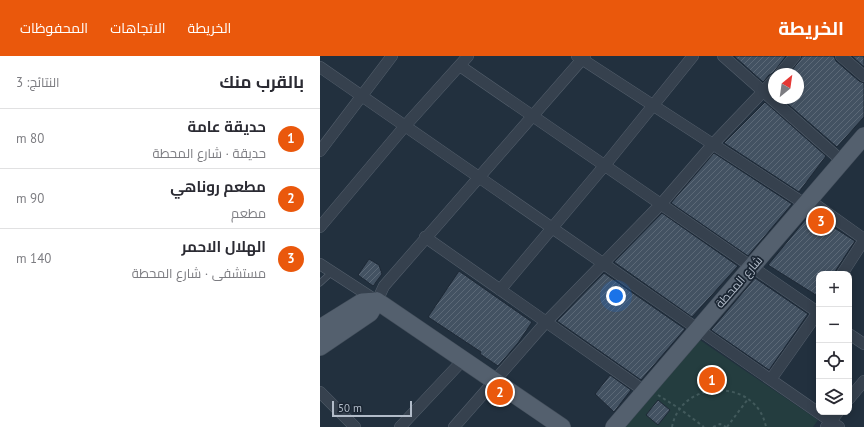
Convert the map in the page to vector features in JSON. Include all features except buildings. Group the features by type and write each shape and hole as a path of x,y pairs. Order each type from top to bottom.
{"main road":[{"name":"شارع المحطة","path":"614,427 646,392 864,136"},
{"path":"320,347 370,313 377,301"},
{"path":"320,328 362,302 377,301 562,427"}],"street":[{"path":"320,151 392,56"},
{"path":"320,227 405,126 468,56"},
{"path":"500,290 606,165 693,56"},
{"path":"723,56 842,161"},
{"path":"785,68 795,56"},
{"path":"842,56 864,76"},
{"path":"320,264 377,301 384,286 581,57 712,144 807,202 864,240 844,271"},
{"path":"460,66 816,310"},
{"path":"320,67 699,329 832,425 837,415"},
{"path":"454,427 546,322 661,204 712,144 768,87"},
{"path":"425,237 646,392"},
{"path":"770,379 816,316"},
{"path":"852,336 864,344"},
{"path":"400,427 463,360"},
{"path":"852,395 864,381"},
{"path":"320,392 355,427"}],"lane":[{"path":"320,283 332,271"}],"path":[{"path":"672,427 680,409 691,398 704,392 719,389 734,392 748,399 758,409 766,427"},
{"path":"646,392 661,396 704,427"},
{"path":"713,427 720,424 727,427 748,399"}],"green space":[{"path":"700,340 818,420 813,427 625,427"}],"place":[{"name":"الهلال الاحمر","path":"821,221"},
{"name":"حديقة عامة","path":"712,380"},
{"name":"مطعم روناهي","path":"500,392"}]}
